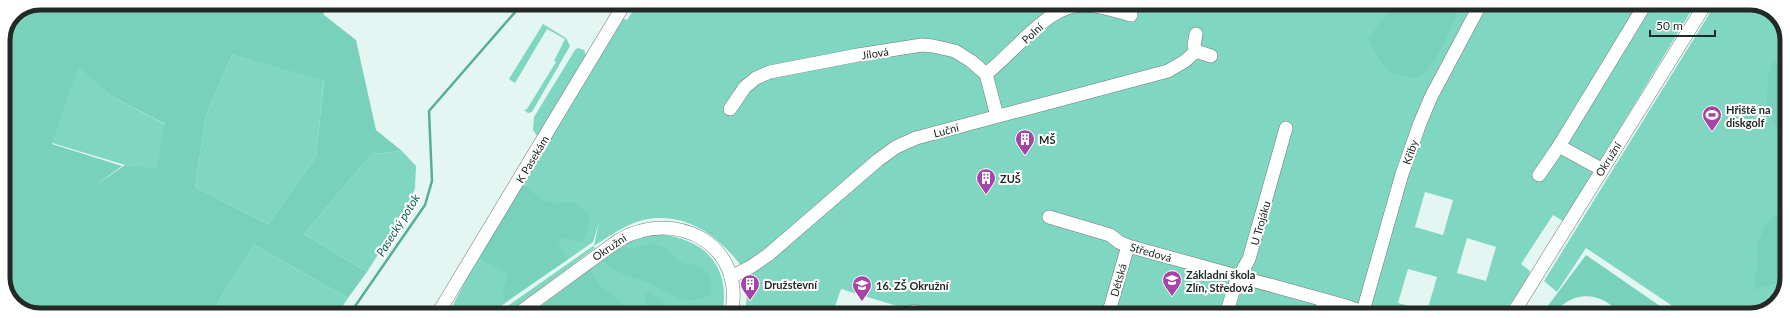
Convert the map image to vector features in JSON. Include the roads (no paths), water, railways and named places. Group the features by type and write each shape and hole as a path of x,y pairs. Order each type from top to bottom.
{"street":[{"name":"K Pasekám","path":"441,308 621,10"},
{"name":"Polní","path":"986,74 1044,21 1060,10"},
{"name":"Polní","path":"1110,10 1131,15"},
{"name":"Křiby","path":"1368,308 1401,180 1420,124 1432,97 1477,10"},
{"path":"1539,175 1559,146 1642,10"},
{"name":"Okružní","path":"1516,308 1601,169 1702,10"},
{"path":"1196,34 1194,45 1196,51 1211,56"},
{"name":"Jílová","path":"730,110 745,87 756,78 770,72 922,45 955,51 971,60 986,74"},
{"name":"Luční","path":"731,276 752,266 768,255 878,160 896,147 916,138 1168,71 1186,61 1196,51"},
{"path":"986,74 997,116"},
{"name":"U Trojáku","path":"1228,308 1239,278 1249,259 1286,128"},
{"path":"1559,146 1601,169"},
{"name":"Středová","path":"1049,217 1110,235 1119,242 1128,246 1350,308"},
{"name":"Okružní","path":"526,308 619,240 635,231 650,228 672,227 696,235 714,249 724,262 731,276 734,297 732,308"},
{"name":"Dětská","path":"1110,308 1128,246"},
{"path":"1322,308 1324,300"}],"waterway":[{"name":"Pasecký potok","path":"354,308 425,205 432,181 429,111 517,10"}],"place":[{"name":"Hřiště na diskgolf","path":"1712,132"},
{"name":"MŠ","path":"1025,156"},
{"name":"ZUŠ","path":"986,195"},
{"name":"Základní škola Zlín, Středová","path":"1172,297"},
{"name":"Družstevní","path":"750,301"},
{"name":"16. ZŠ Okružní","path":"862,302"}]}
